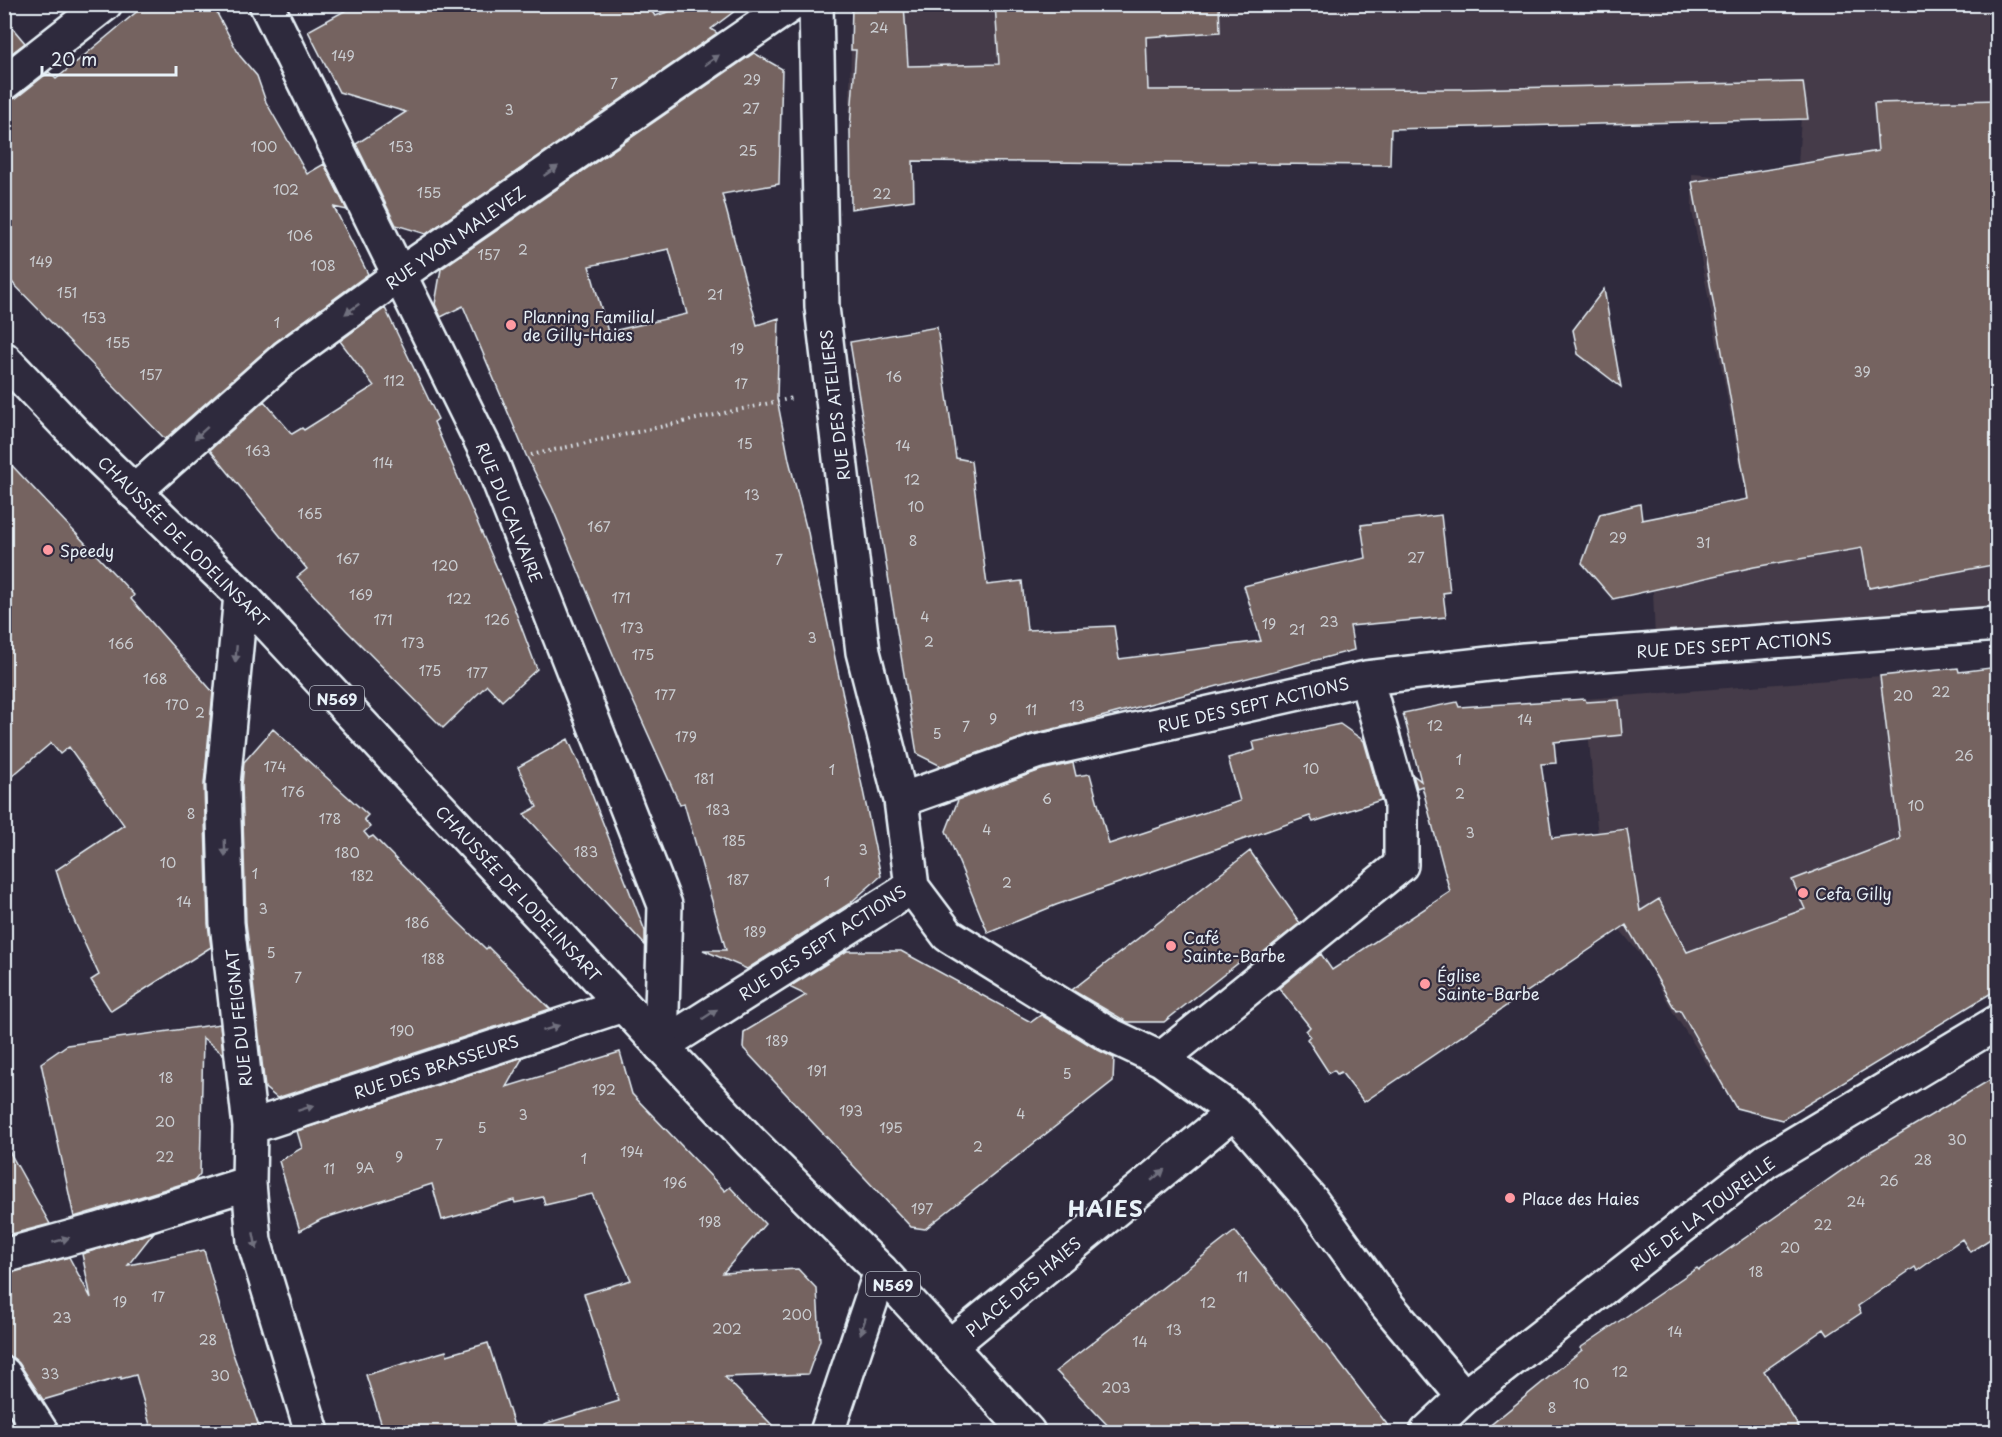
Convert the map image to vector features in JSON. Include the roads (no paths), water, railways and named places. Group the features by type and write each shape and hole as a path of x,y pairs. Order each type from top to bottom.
{"street":[{"path":"4,83 105,4"},
{"name":"RUE DU CALVAIRE","path":"266,4 492,463 665,905 661,1046"},
{"name":"RUE YVON MALEVEZ","path":"134,492 286,357 399,275 792,4"},
{"name":"RUE DES ATELIERS","path":"816,4 822,307 862,652 901,800"},
{"name":"CHAUSSÉE DE LODELINSART","path":"4,359 82,441 241,595 751,1142 881,1271 1028,1432"},
{"name":"RUE DU FEIGNAT","path":"241,595 223,784 227,923 250,1126 249,1183 254,1241 312,1432"},
{"name":"RUE DES SEPT ACTIONS","path":"661,1046 912,886 901,800 1036,752 1366,678 1524,660 1998,624"},
{"path":"1161,1059 1401,866 1401,802 1366,678"},
{"path":"912,886 948,935 1108,1034 1161,1059 1234,1112 1311,1200 1386,1304 1464,1397"},
{"name":"RUE DES BRASSEURS","path":"250,1126 623,1005"},
{"name":"RUE DE LA TOURELLE","path":"1427,1432 1464,1397 1766,1161 1998,1022"},
{"name":"PLACE DES HAIES","path":"951,1346 1234,1112"},
{"path":"4,1256 98,1230 249,1183"},
{"path":"827,1432 881,1271"},
{"path":"4,1374 41,1432"}],"place":[{"name":"Planning Familial de Gilly-Haies","path":"511,325"},
{"name":"Speedy","path":"48,550"},
{"name":"Cefa Gilly","path":"1803,893"},
{"name":"Café Sainte-Barbe","path":"1171,946"},
{"name":"Église Sainte-Barbe","path":"1425,984"},
{"name":"Place des Haies","path":"1510,1198"}],"district":[{"name":"HAIES","path":"1106,1207"}]}
